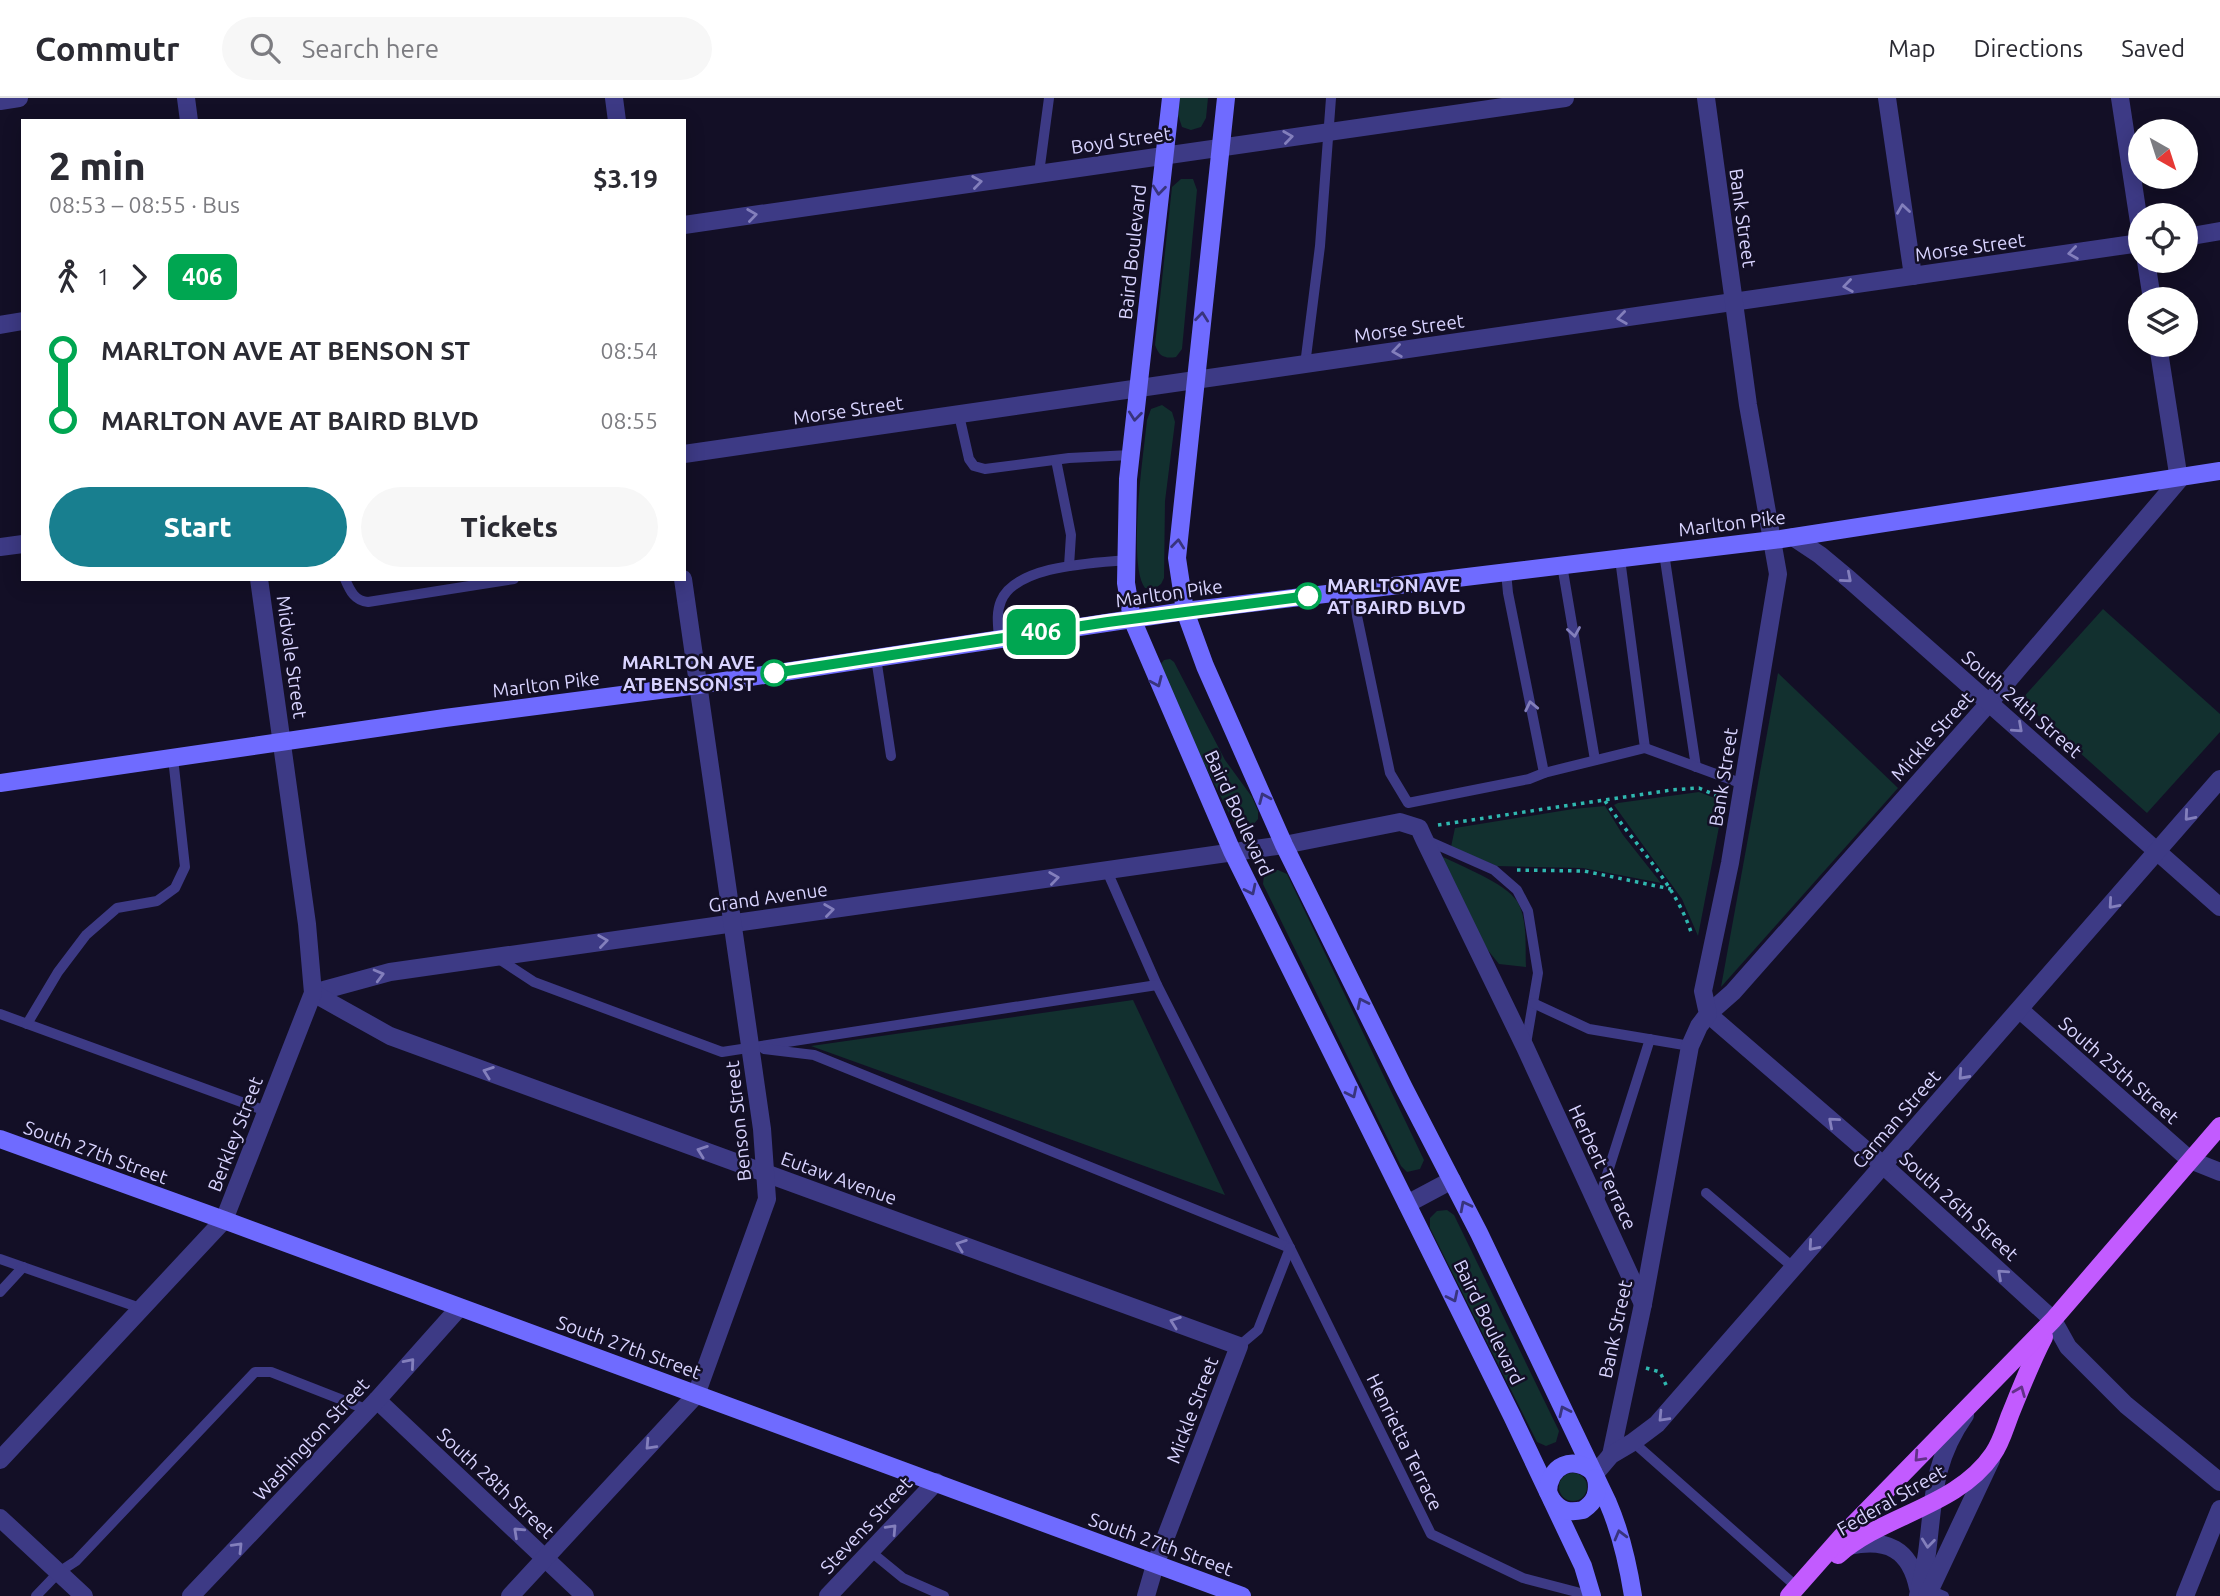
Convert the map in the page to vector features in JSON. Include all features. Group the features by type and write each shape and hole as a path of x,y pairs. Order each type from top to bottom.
{"main road":[{"name":"Baird Boulevard","path":"1171,98 1130,455 1126,583 1132,619 1231,851 1549,1494 1583,1566 1592,1596"},
{"name":"Baird Boulevard","path":"1226,98 1177,558 1185,611 1205,666 1284,845 1485,1245 1617,1524 1633,1596"},
{"name":"Marlton Pike","path":"0,783 698,685 1185,611 1772,540 2179,480 2220,471"},
{"name":"Federal Street","path":"1794,1593 1842,1536 2053,1321 2220,1126"},
{"name":"South 27th Street","path":"0,1139 1242,1596"},
{"name":"Federal Street","path":"1794,1593 1849,1546 1884,1525 1946,1496 1993,1454 2031,1361 2053,1321"},
{"path":"1575,1463 1594,1475 1597,1490 1595,1498 1583,1510 1566,1511 1558,1507 1549,1494 1550,1477 1561,1466 1575,1463"}],"street":[{"path":"0,101 19,98"},
{"path":"186,98 189,119"},
{"path":"614,98 617,119"},
{"name":"Boyd Street","path":"686,225 1564,98"},
{"name":"Bank Street","path":"1611,1455 1643,1304 1690,1046 1708,1014 1703,991 1730,863 1778,575 1748,405 1706,98"},
{"path":"1887,98 1913,276"},
{"path":"2120,98 2136,203"},
{"path":"2198,235 2220,231"},
{"name":"Morse Street","path":"686,454 2128,245"},
{"path":"0,325 21,321"},
{"path":"2160,357 2179,480"},
{"name":"Mickle Street","path":"1708,1014 1733,992 1989,703 2179,480"},
{"name":"South 24th Street","path":"1793,537 1820,555 2220,907"},
{"path":"0,547 21,544"},
{"name":"Midvale Street","path":"259,581 283,742"},
{"name":"Benson Street","path":"510,1596 696,1395 767,1199 751,1047 683,581"},
{"name":"Berkley Street","path":"0,1461 224,1220 313,993 307,924 283,742"},
{"name":"Carman Street","path":"1594,1475 1611,1455 1657,1424 2220,779"},
{"path":"1231,851 1284,845 1400,822 1422,834"},
{"name":"Herbert Terrace","path":"1422,834 1525,1047 1643,1304"},
{"name":"Grand Avenue","path":"313,993 390,972 1107,871 1231,851"},
{"name":"Eutaw Avenue","path":"313,993 390,1036 1239,1346"},
{"name":"South 25th Street","path":"2020,1010 2190,1160 2220,1172"},
{"name":"South 26th Street","path":"1708,1014 1883,1166 2053,1321 2068,1347 2126,1405 2218,1477"},
{"path":"1407,1204 1452,1181"},
{"name":"Washington Street","path":"191,1596 373,1405 459,1308"},
{"name":"Mickle Street","path":"1146,1596 1155,1564 1239,1346"},
{"path":"1928,1594 1927,1556 1936,1473 1959,1423 1983,1390"},
{"name":"South 28th Street","path":"373,1405 585,1596"},
{"path":"1928,1594 1993,1454"},
{"name":"Stevens Street","path":"828,1596 936,1482"},
{"path":"2185,1596 2220,1509"},
{"path":"0,1518 84,1596"},
{"path":"1849,1546 1874,1542 1892,1547 1908,1560 1928,1594"}],"lane":[{"path":"1039,173 1049,98"},
{"path":"1305,365 1320,246 1331,98"},
{"path":"959,415 969,459 974,466 985,469 1056,460 1130,455"},
{"path":"1056,460 1070,535 1069,566"},
{"path":"1664,553 1696,767"},
{"path":"1620,559 1645,748"},
{"path":"999,638 997,615 1002,598 1013,585 1058,568 1126,560"},
{"path":"1562,565 1595,760"},
{"path":"1506,572 1544,773"},
{"path":"346,581 352,594 360,601 368,602 501,581"},
{"path":"1354,591 1390,773 1408,803 1529,779 1645,748 1744,784"},
{"path":"876,657 891,756"},
{"path":"27,1024 58,972 86,935 117,908 157,901 175,888 185,867 173,758"},
{"path":"1422,834 1494,870 1517,890 1528,911 1538,973 1525,1047"},
{"name":"Henrietta Terrace","path":"1107,871 1157,985 1431,1534 1523,1578 1592,1596"},
{"path":"494,956 534,982 722,1052 1157,985"},
{"path":"1533,1003 1589,1028 1690,1046"},
{"path":"0,1014 266,1111"},
{"path":"1597,1204 1650,1039"},
{"path":"751,1047 814,1055 1290,1248"},
{"path":"1706,1193 1794,1268"},
{"name":"Mickle Street","path":"1239,1346 1258,1330 1290,1248"},
{"path":"0,1259 143,1309"},
{"path":"0,1292 23,1267"},
{"path":"36,1596 59,1572 76,1561 255,1372 271,1372 373,1405"},
{"path":"1633,1442 1794,1593"},
{"path":"870,1551 902,1578 944,1596"}],"path":[{"path":"1422,834 1671,790 1699,788 1721,798"},
{"path":"1605,800 1671,889 1686,915 1692,935"},
{"path":"1494,870 1584,871 1671,889"},
{"path":"1644,1368 1660,1372 1670,1391"}],"green space":[{"path":"1180,98 1208,98 1206,118 1201,127 1191,130 1182,127 1178,115"},
{"path":"1181,179 1193,179 1197,190 1182,349 1176,357 1168,358 1158,352 1155,345 1172,187"},
{"path":"1162,405 1172,412 1175,422 1165,501 1164,578 1154,589 1145,588 1140,575 1137,533 1147,420 1151,409"},
{"path":"2103,609 2220,714 2220,732 2147,813 2021,700"},
{"path":"1170,659 1225,760 1252,797 1258,811 1258,819 1252,826 1242,828 1234,823 1167,689 1160,665 1164,660"},
{"path":"1778,673 1898,788 1721,987"},
{"path":"1699,792 1720,800 1723,806 1698,936 1682,899 1614,805"},
{"path":"1605,806 1623,835 1661,883 1583,868 1497,866 1451,847 1455,828"},
{"path":"1441,856 1493,881 1517,901 1524,925 1526,967 1499,964 1487,949"},
{"path":"1271,870 1287,874 1424,1160 1420,1169 1407,1172 1401,1166 1263,884 1264,875"},
{"path":"1133,1000 1225,1195 811,1046"},
{"path":"1447,1210 1454,1215 1559,1431 1556,1442 1546,1446 1537,1442 1430,1228 1430,1218 1437,1211"},
{"path":"1573,1473 1583,1477 1587,1487 1583,1497 1573,1501 1563,1497 1559,1487 1563,1477"}],"bus line":[{"name":"406","path":"774,673 1108,622 1308,596"}],"place":[{"name":"MARLTON AVE AT BAIRD BLVD","path":"1308,596"},
{"name":"MARLTON AVE AT BENSON ST","path":"774,673"}]}
